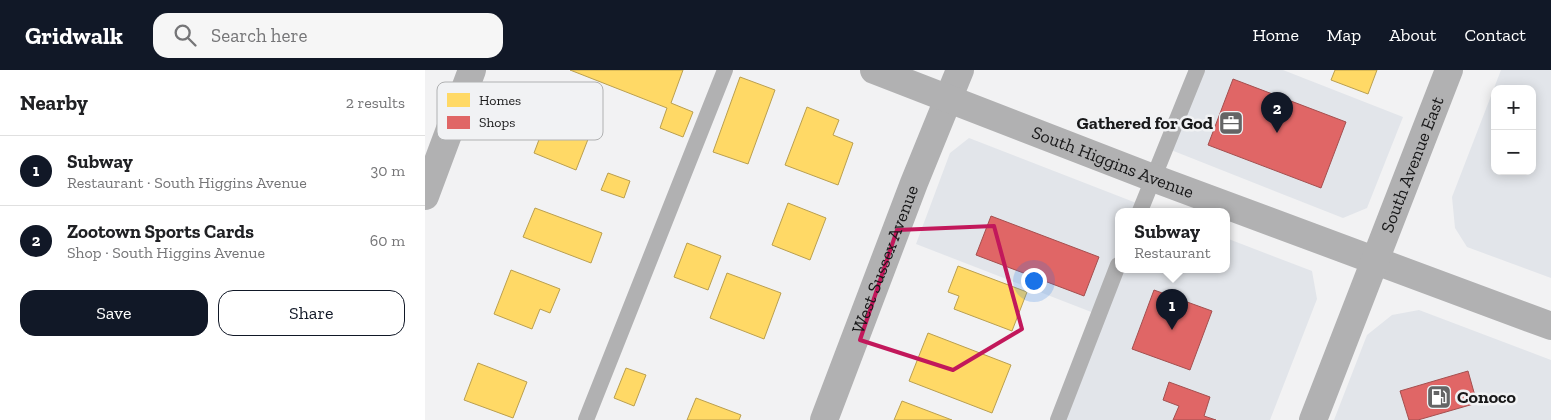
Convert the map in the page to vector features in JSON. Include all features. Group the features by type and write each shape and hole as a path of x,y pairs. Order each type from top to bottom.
{"street":[{"path":"468,82 472,70"},
{"name":"South Higgins Avenue","path":"874,70 1153,178 1551,326"},
{"name":"West Sussex Avenue","path":"824,420 914,183 960,70"},
{"name":"South Avenue East","path":"1313,420 1449,70"},
{"path":"425,196 446,140"}],"lane":[{"path":"587,420 725,70"},
{"path":"1141,208 1197,70"},
{"path":"1058,420 1115,273"}],"highlighted area":[{"path":"994,226 1022,329 953,370 860,340 897,230"}],"shaded area":[{"path":"1197,70 1283,70 1403,117 1367,208 1343,218 1166,148"},
{"path":"1501,70 1551,70 1551,278 1467,247 1455,228 1452,197 1491,96 1491,175 1536,175 1536,85 1495,85"},
{"path":"969,138 1149,208 1115,208 1115,273 1230,273 1230,240 1312,271 1317,299 1270,420 1058,420 1099,315 916,244 950,153"},
{"path":"1419,310 1551,360 1551,420 1334,420 1367,335 1392,315"}],"building: Homes":[{"path":"570,70 683,70 671,103 693,112 683,137 660,128 667,108"},
{"path":"1335,70 1377,70 1368,94 1331,80"},
{"path":"740,77 775,90 748,164 713,152"},
{"path":"807,107 839,120 833,135 853,143 838,185 785,165"},
{"path":"539,140 588,140 576,170 534,153"},
{"path":"608,173 630,181 624,198 601,190"},
{"path":"788,203 826,218 810,260 772,245"},
{"path":"535,208 602,233 591,263 523,237"},
{"path":"687,243 721,256 708,290 674,277"},
{"path":"958,266 1027,292 1012,331 954,309 959,296 948,292"},
{"path":"511,270 560,289 550,313 540,309 532,329 494,314"},
{"path":"727,273 781,293 764,339 710,318"},
{"path":"928,333 1011,365 992,413 909,381"},
{"path":"478,363 527,382 513,418 464,400"},
{"path":"626,368 646,375 634,406 614,398"},
{"path":"696,398 741,415 739,420 687,420"},
{"path":"902,401 952,420 894,420"}],"building: Shops":[{"path":"1233,79 1346,122 1321,188 1208,145"},
{"path":"991,216 1099,257 1084,296 976,255"},
{"path":"1154,290 1212,311 1190,370 1132,349"},
{"name":"Conoco","path":"1468,371 1477,403 1418,420 1409,420 1400,391"},
{"path":"1169,382 1210,397 1204,416 1216,420 1173,420 1179,406 1163,400"}],"place":[{"name":"Gathered for God","path":"1231,123"},
{"name":"Zootown Sports Cards","path":"1277,133"},
{"name":"Subway","path":"1172,330"},
{"name":"Conoco","path":"1439,397"}]}
